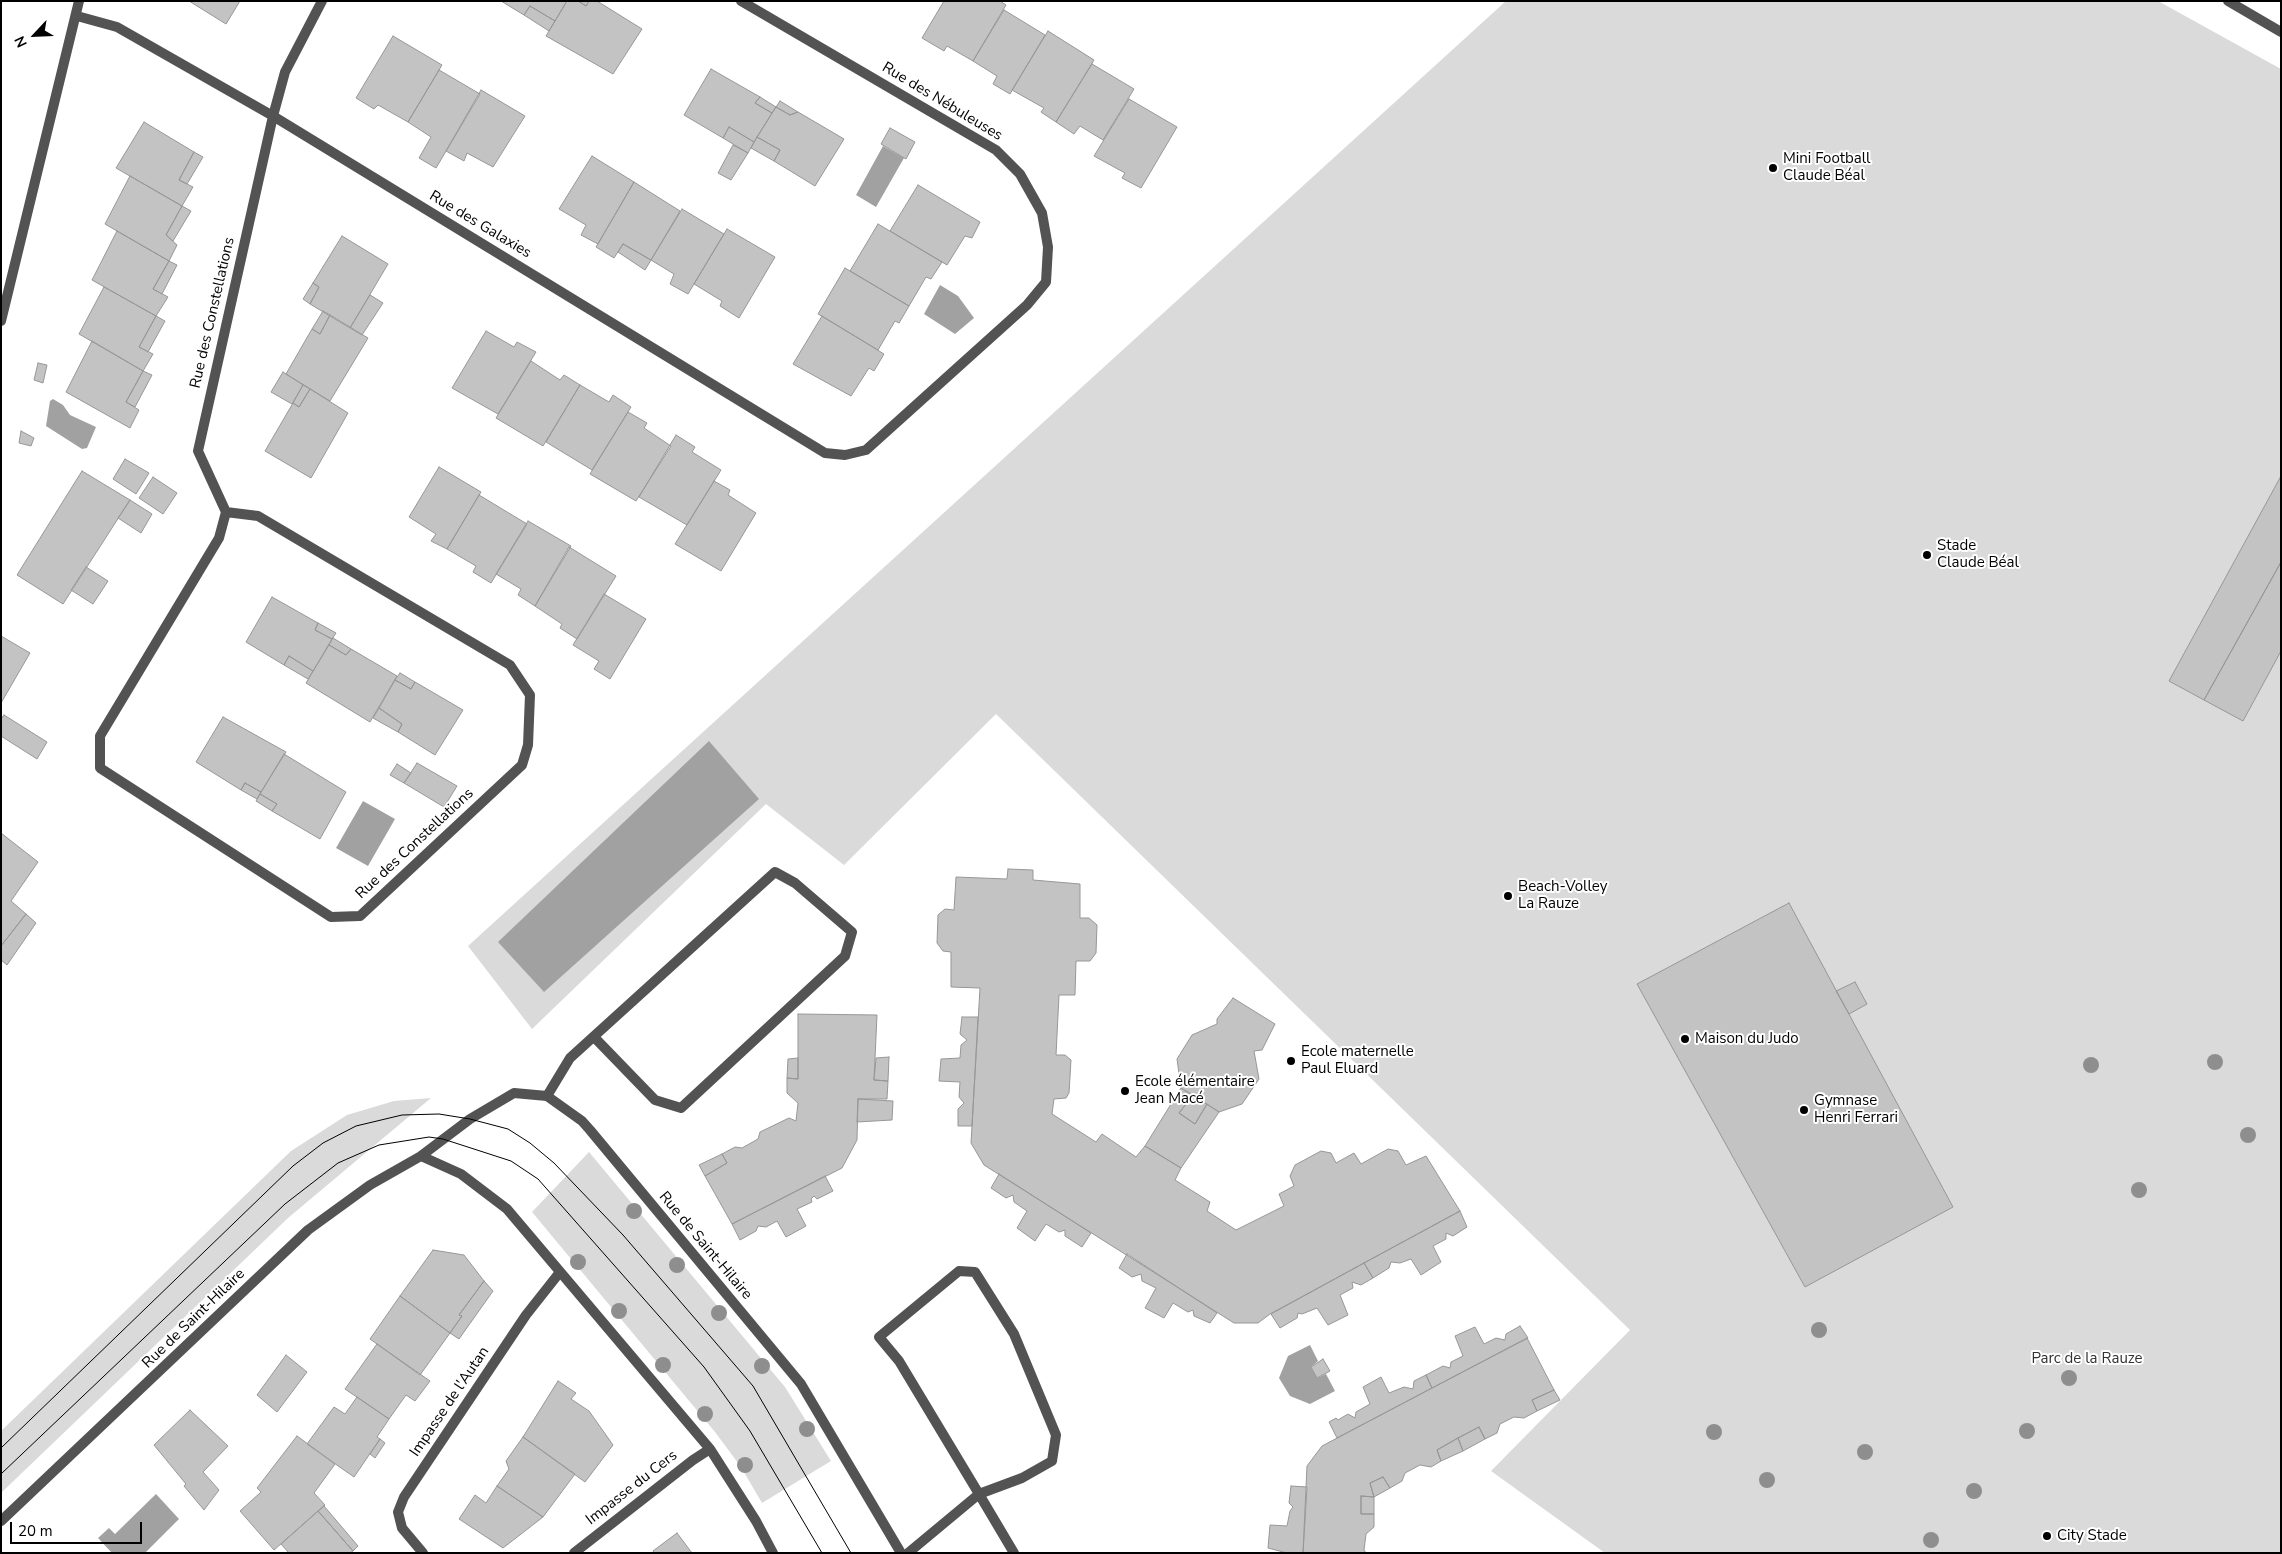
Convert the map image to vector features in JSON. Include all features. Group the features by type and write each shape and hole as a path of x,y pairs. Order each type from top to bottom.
{"street":[{"path":"1,321 79,1"},
{"path":"272,116 284,72 322,1"},
{"name":"Rue des Nébuleuses","path":"741,1 996,150 1020,174 1042,213 1048,247 1046,282 1027,305 866,450"},
{"path":"2228,1 2281,32"},
{"name":"Rue des Galaxies","path":"76,16 117,28 272,116 825,453 845,455 866,450"},
{"name":"Rue des Constellations","path":"226,512 258,516 510,665 530,696 528,745 522,765 360,916 331,917 100,768 100,736 219,538 226,512 198,451 272,116"},
{"path":"547,1096 570,1058 594,1036 775,872 795,883 852,932 845,956 680,1108 655,1100 594,1036"},
{"name":"Rue de Saint-Hilaire","path":"1,1521 308,1230 370,1185 421,1156 470,1119 514,1093 547,1096 582,1121 590,1130 800,1384 901,1553"},
{"path":"421,1156 461,1174 507,1209 710,1449 756,1521 773,1553"},
{"path":"908,1553 979,1494 1022,1478 1052,1461 1056,1435 1014,1334 975,1272 959,1270 879,1337 898,1361 979,1494 1014,1553"},
{"name":"Impasse de l'Autan","path":"423,1553 402,1528 398,1512 404,1497 526,1315 560,1272"},
{"name":"Impasse du Cers","path":"574,1553 693,1460 710,1449"}],"green space":[{"name":"Parc de la Rauze","path":"1506,1 2158,1 2281,69 2281,1553 1605,1553 1491,1471 1630,1330 996,714 844,865 766,804 532,1029 468,946"},
{"path":"431,1098 288,1218 1,1493 1,1431 291,1151 347,1115 394,1101"},
{"path":"589,1152 785,1387 831,1461 762,1503 741,1467 715,1432 532,1212"}],"shaded area":[{"path":"883,146 904,158 876,207 856,195"},
{"path":"940,285 958,296 974,318 955,334 924,314"},
{"path":"53,399 63,405 70,415 96,427 87,448 82,449 46,426 50,401"},
{"path":"709,741 759,799 544,992 498,942"},
{"path":"363,801 395,819 368,866 336,848"},
{"path":"1310,1345 1318,1361 1311,1367 1317,1378 1326,1374 1335,1391 1310,1404 1290,1396 1279,1378 1288,1356"},
{"path":"156,1494 179,1519 145,1553 112,1553 98,1538 109,1528 115,1534"}],"building":[{"path":"189,1 240,1 226,24"},
{"path":"501,1 567,1 555,21 530,6 524,15"},
{"path":"567,1 578,1 586,6 589,1 597,1 642,29 613,74 546,36"},
{"path":"578,1 589,1 586,6"},
{"path":"944,1 1000,1 1006,5 973,61 947,46 944,51 922,38"},
{"path":"530,6 555,21 549,31 524,15"},
{"path":"1004,10 1045,35 1010,94 993,84 997,76 973,61"},
{"path":"1048,31 1094,60 1056,122 1041,112 1044,108 1012,90"},
{"path":"393,36 442,65 408,122 378,105 374,109 356,98"},
{"path":"1092,64 1134,89 1103,140 1080,126 1074,134 1056,122"},
{"path":"711,69 760,97 755,103 772,113 754,142 729,127 723,138 684,115"},
{"path":"439,70 480,94 436,168 419,158 431,137 408,122"},
{"path":"481,90 525,116 493,167 467,153 464,161 446,151"},
{"path":"760,97 776,107 772,113 755,103"},
{"path":"1129,99 1177,127 1141,188 1122,178 1125,173 1094,156"},
{"path":"780,101 798,112 790,115 776,107"},
{"path":"776,107 790,115 798,112 844,139 815,186 774,161 780,150 757,137"},
{"path":"144,122 194,152 179,180 193,187 182,206 116,168"},
{"path":"729,127 754,142 748,153 723,138"},
{"path":"890,128 915,142 906,159 881,144"},
{"path":"757,137 780,150 774,161 751,148"},
{"path":"733,145 748,153 731,180 718,173"},
{"path":"194,152 203,157 187,184 179,180"},
{"path":"592,156 634,182 598,244 581,235 586,225 559,209"},
{"path":"130,176 182,206 166,235 177,245 169,261 105,224"},
{"path":"634,182 680,211 651,260 623,244 614,258 596,247"},
{"path":"918,185 980,222 972,238 965,236 947,265 890,231"},
{"path":"182,206 191,211 173,241 166,235"},
{"path":"682,209 724,234 688,294 670,284 674,274 651,260"},
{"path":"878,224 942,262 931,279 926,277 909,306 850,271"},
{"path":"727,229 775,257 739,318 720,306 722,301 694,284"},
{"path":"117,231 169,261 153,289 168,297 156,316 92,280"},
{"path":"342,236 388,264 350,328 310,304 319,287 313,283"},
{"path":"623,244 651,260 645,270 618,252"},
{"path":"169,261 177,265 162,294 153,289"},
{"path":"845,268 909,306 899,323 895,321 878,350 818,314"},
{"path":"313,283 319,287 310,304 303,299"},
{"path":"104,287 156,316 139,347 153,354 143,371 79,334"},
{"path":"370,295 383,303 362,335 350,328"},
{"path":"323,311 330,315 320,334 312,329"},
{"path":"330,315 368,338 330,401 286,374 312,329 320,334"},
{"path":"156,316 165,321 148,352 139,347"},
{"path":"822,316 884,354 874,371 869,368 851,396 793,364"},
{"path":"486,331 514,347 517,342 536,352 498,414 452,388"},
{"path":"92,341 143,371 126,402 139,410 130,428 66,392"},
{"path":"531,361 560,380 564,375 580,385 543,446 496,418"},
{"path":"38,363 47,365 43,383 34,380"},
{"path":"143,371 152,375 135,407 126,402"},
{"path":"283,372 303,385 292,404 271,392"},
{"path":"303,385 310,389 299,407 293,403"},
{"path":"580,385 609,402 613,395 631,407 592,470 546,442"},
{"path":"310,389 348,413 311,478 265,451 293,403 299,407"},
{"path":"628,412 647,423 644,428 671,446 636,501 590,474"},
{"path":"21,431 34,438 31,446 19,443"},
{"path":"676,435 695,447 692,452 721,470 687,525 639,497"},
{"path":"125,459 149,473 136,494 113,479"},
{"path":"439,467 481,492 447,549 431,541 436,534 409,517"},
{"path":"82,471 130,500 63,604 17,575"},
{"path":"2281,476 2281,562 2204,700 2169,681"},
{"path":"153,477 177,493 163,514 139,498"},
{"path":"714,481 730,490 728,495 756,513 721,571 675,544"},
{"path":"479,495 527,524 491,583 473,572 476,566 447,549"},
{"path":"130,500 152,514 141,533 118,518"},
{"path":"528,521 571,546 535,606 518,595 521,589 496,574"},
{"path":"569,547 616,576 577,639 560,628 562,624 535,606"},
{"path":"2281,562 2281,651 2243,721 2204,700"},
{"path":"86,567 108,581 93,604 71,590"},
{"path":"604,594 646,619 610,679 594,669 599,661 573,645"},
{"path":"272,597 318,623 315,630 332,639 313,671 289,656 284,665 246,642"},
{"path":"318,623 336,633 332,639 315,630"},
{"path":"1,636 30,653 1,703"},
{"path":"333,638 351,649 346,655 329,645"},
{"path":"329,645 346,655 351,649 397,676 370,722 306,683"},
{"path":"289,656 313,671 308,679 284,665"},
{"path":"400,673 415,682 411,689 395,680"},
{"path":"395,680 411,689 415,682 463,710 435,755 398,732 402,724 379,708"},
{"path":"379,708 402,724 398,732 373,718"},
{"path":"4,715 47,742 37,759 1,736 1,719"},
{"path":"223,717 286,752 261,792 245,783 241,790 196,762"},
{"path":"284,754 346,792 320,839 272,811 277,804 260,794"},
{"path":"417,763 457,786 444,807 404,783"},
{"path":"397,764 411,773 404,783 390,775"},
{"path":"245,783 261,792 257,799 241,790"},
{"path":"260,794 277,804 272,811 256,801"},
{"path":"1,833 38,862 11,901 26,914 1,946"},
{"path":"1008,869 1033,870 1033,880 1080,884 1080,918 1089,918 1097,925 1096,953 1090,961 1076,961 1075,995 1059,995 1056,1055 1065,1055 1071,1060 1069,1093 1066,1098 1054,1099 1052,1114 1096,1142 1102,1134 1136,1157 1145,1146 1181,1168 1175,1180 1210,1202 1207,1211 1236,1230 1284,1206 1279,1194 1294,1186 1290,1176 1295,1165 1321,1151 1331,1153 1336,1163 1354,1153 1361,1164 1388,1149 1398,1151 1406,1165 1426,1156 1460,1211 1270,1314 1258,1323 1234,1323 984,1165 971,1143 980,988 951,987 951,952 943,951 937,943 938,915 945,909 954,910 956,877 1007,879"},
{"name":"Gymnase Henri Ferrari","path":"1789,903 1953,1207 1805,1287 1637,984"},
{"path":"26,914 36,923 7,965 1,960 1,946"},
{"path":"1855,982 1867,1004 1849,1014 1836,991"},
{"path":"1233,998 1275,1024 1262,1050 1254,1051 1259,1079 1242,1104 1219,1112 1181,1088 1177,1059 1192,1035 1217,1024 1217,1019"},
{"path":"798,1014 877,1015 874,1080 888,1081 887,1099 858,1099 857,1140 842,1168 732,1224 705,1176 727,1163 722,1154 735,1147 742,1148 758,1139 760,1132 789,1118 796,1121 798,1103 787,1093 787,1078 798,1079"},
{"path":"962,1017 978,1017 972,1126 958,1126 958,1109 964,1103 959,1097 960,1082 939,1081 941,1059 960,1058 961,1045 967,1040 960,1034"},
{"path":"889,1057 888,1081 874,1080 876,1058"},
{"path":"798,1058 798,1079 787,1078 788,1059"},
{"path":"1181,1088 1193,1095 1179,1113 1195,1124 1207,1104 1219,1112 1181,1168 1145,1146"},
{"path":"1193,1095 1207,1104 1195,1124 1179,1113"},
{"path":"858,1099 893,1101 892,1120 857,1122"},
{"path":"722,1154 727,1163 705,1176 699,1165"},
{"path":"999,1174 1091,1233 1082,1247 1065,1236 1065,1230 1059,1232 1046,1224 1035,1241 1017,1228 1027,1211 1014,1202 1013,1195 1006,1198 991,1188"},
{"path":"825,1176 833,1191 817,1199 814,1196 811,1199 812,1202 797,1209 806,1226 786,1237 777,1221 766,1227 758,1226 756,1231 740,1240 732,1224"},
{"path":"1460,1211 1467,1227 1453,1236 1446,1233 1446,1239 1433,1246 1441,1262 1421,1275 1411,1259 1400,1263 1391,1262 1389,1268 1373,1278 1364,1263"},
{"path":"433,1250 464,1255 484,1281 459,1315 462,1316 450,1333 400,1296"},
{"path":"1127,1254 1217,1313 1210,1323 1194,1316 1193,1310 1188,1312 1173,1303 1164,1318 1145,1308 1156,1288 1142,1281 1141,1274 1132,1277 1119,1268"},
{"path":"1364,1263 1373,1278 1361,1285 1352,1282 1353,1288 1340,1295 1348,1315 1328,1325 1317,1308 1302,1314 1298,1313 1297,1318 1280,1328 1271,1314"},
{"path":"484,1281 493,1291 459,1339 450,1333 462,1316 459,1315"},
{"path":"400,1296 450,1333 420,1375 370,1339"},
{"path":"1520,1326 1528,1338 1432,1388 1426,1375 1443,1366 1450,1368 1451,1362 1463,1356 1455,1336 1475,1327 1484,1344 1496,1338 1505,1340 1506,1334"},
{"path":"1527,1338 1554,1390 1532,1400 1537,1411 1524,1418 1514,1417 1500,1424 1497,1433 1485,1439 1479,1427 1458,1438 1437,1450 1441,1461 1431,1467 1420,1465 1405,1473 1402,1481 1390,1488 1383,1477 1370,1483 1374,1497 1361,1496 1361,1514 1374,1514 1374,1527 1366,1534 1364,1550 1366,1553 1303,1553 1307,1466 1322,1446"},
{"path":"377,1344 430,1381 415,1401 406,1395 389,1419 345,1389"},
{"path":"286,1355 307,1372 277,1412 257,1395"},
{"path":"1323,1359 1330,1371 1317,1378 1311,1367"},
{"path":"1426,1375 1432,1388 1337,1438 1329,1422 1336,1418 1338,1420 1348,1414 1355,1418 1356,1412 1370,1404 1363,1387 1381,1377 1389,1393 1404,1387 1413,1389 1414,1381"},
{"path":"558,1381 576,1393 571,1399 589,1411 613,1445 585,1482 523,1437"},
{"path":"1554,1390 1560,1400 1537,1411 1532,1400"},
{"path":"357,1397 389,1419 377,1437 380,1439 354,1477 307,1444 334,1407 345,1414"},
{"path":"190,1410 228,1446 203,1472 219,1490 204,1510 184,1486 186,1484 154,1445"},
{"path":"1479,1427 1485,1439 1463,1451 1458,1438"},
{"path":"297,1436 335,1464 314,1493 325,1505 274,1550 240,1511 261,1492 257,1488"},
{"path":"523,1437 575,1474 543,1517 497,1486 509,1469 506,1461"},
{"path":"1458,1438 1463,1451 1441,1461 1437,1450"},
{"path":"380,1439 385,1443 375,1458 370,1454"},
{"path":"1383,1477 1390,1488 1374,1497 1370,1483"},
{"path":"497,1486 543,1517 503,1548 459,1519 475,1495 486,1503"},
{"path":"1291,1486 1307,1487 1303,1553 1287,1553 1268,1548 1270,1525 1287,1526 1290,1511 1293,1507 1289,1503"},
{"path":"1361,1496 1374,1497 1374,1514 1361,1514"},
{"path":"324,1506 358,1546 353,1551 318,1511"},
{"path":"318,1511 353,1551 350,1553 289,1553 281,1544"},
{"path":"677,1533 692,1553 654,1553 653,1551"}],"tram line":[{"path":"1,1448 293,1166 323,1143 356,1126 402,1115 439,1114 470,1119 508,1129 530,1143 554,1163 623,1235 753,1386 851,1553"},
{"path":"1,1474 285,1204 338,1163 379,1145 429,1137 443,1139 511,1161 538,1179 704,1367 750,1431 822,1553"}],"place":[{"name":"Mini Football Claude Béal","path":"1773,168"},
{"name":"Stade Claude Béal","path":"1927,555"},
{"name":"Beach-Volley La Rauze","path":"1508,896"},
{"name":"Maison du Judo","path":"1685,1039"},
{"name":"Ecole maternelle Paul Eluard","path":"1291,1061"},
{"name":"Ecole élémentaire Jean Macé","path":"1125,1091"},
{"name":"Gymnase Henri Ferrari","path":"1804,1110"},
{"name":"City Stade","path":"2047,1536"}]}
